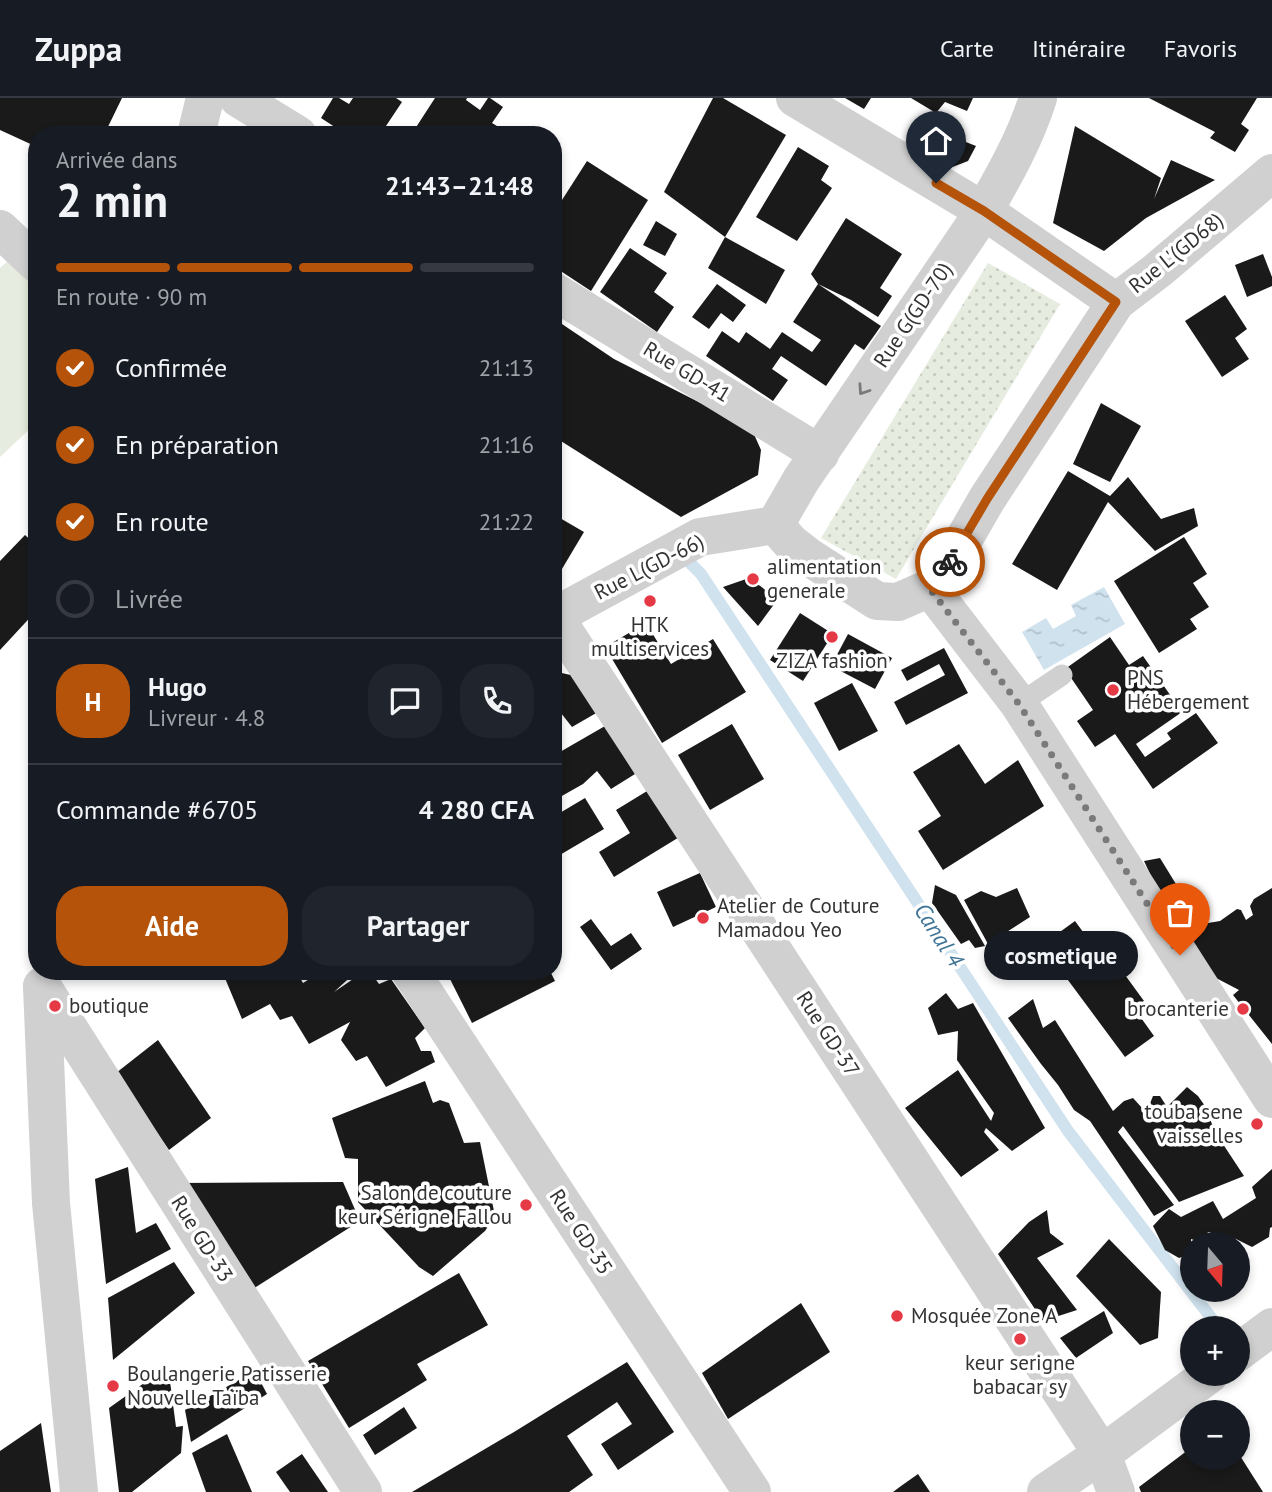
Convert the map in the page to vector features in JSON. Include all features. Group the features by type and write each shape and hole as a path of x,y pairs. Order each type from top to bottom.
{"street":[{"path":"198,126 205,98"},
{"path":"238,98 283,126"},
{"path":"795,98 984,211 1116,302"},
{"name":"Rue G(GD-70)","path":"775,526 801,480 984,211 1029,126 1038,98"},
{"name":"Rue L'(GD68)","path":"930,589 953,558 987,499 1116,302 1158,270 1272,173"},
{"path":"0,229 28,255"},
{"name":"Rue GD-41","path":"562,296 820,454"},
{"path":"775,526 809,557 877,601 898,602 930,589 1019,704 1272,1098"},
{"name":"Rue L(GD-66)","path":"562,611 700,537 775,526"},
{"name":"Rue GD-37","path":"562,627 1102,1454 1116,1492"},
{"path":"42,980 51,1203 79,1492"},
{"name":"Rue GD-33","path":"43,980 363,1492"},
{"name":"Rue GD-35","path":"416,980 752,1492"},
{"path":"1250,1344 1272,1328"},
{"path":"1046,1492 1194,1386"}],"lane":[{"path":"1019,704 1062,675"}],"shaded area":[{"path":"9,260 28,279 28,431 0,457 0,268"},
{"path":"988,263 1060,304 896,579 821,538"}],"water":[{"path":"1104,587 1125,624 1044,670 1022,632 1046,618 1053,629 1076,616 1071,605"}],"building":[{"path":"0,98 122,98 108,126 28,126 28,143 0,130"},
{"path":"333,98 339,98 349,104 353,98 396,98 402,102 386,126 333,126 321,118"},
{"path":"435,98 467,98 466,100 480,110 490,98 503,107 492,123 497,126 417,126"},
{"path":"713,98 723,98 786,135 725,237 664,192"},
{"path":"845,98 871,98 864,109"},
{"path":"911,98 973,98 967,111 945,102 936,113"},
{"path":"1149,98 1257,98 1241,124 1249,130 1235,152 1210,138 1215,132"},
{"path":"1075,126 1161,178 1154,199 1171,160 1215,180 1146,218 1104,251 1053,223"},
{"path":"928,127 976,146 968,161 950,168 920,151"},
{"path":"798,147 829,166 821,180 832,188 797,241 756,217"},
{"path":"587,161 648,200 591,291 562,272 562,200"},
{"path":"846,218 902,254 880,288 892,296 878,317 818,284 811,274"},
{"path":"656,221 677,234 665,256 643,245"},
{"path":"725,237 785,270 766,304 708,268"},
{"path":"630,248 667,273 654,292 674,307 657,332 600,292"},
{"path":"1263,254 1272,277 1272,286 1247,297 1235,265"},
{"path":"717,284 746,305 733,322 721,313 709,329 692,317"},
{"path":"818,284 881,326 864,350 855,344 826,386 781,356 772,369 788,380 773,401 706,356 722,331 739,343 746,332 770,349 782,332 812,352 821,340 793,322"},
{"path":"1225,295 1247,329 1235,338 1249,359 1222,377 1185,321"},
{"path":"562,324 614,359 753,432 761,450 758,475 681,517 562,442"},
{"path":"1101,403 1141,426 1110,482 1073,464"},
{"path":"1068,471 1110,496 1128,477 1161,519 1194,508 1198,526 1155,551 1108,502 1057,590 1012,564"},
{"path":"562,519 584,532 562,569"},
{"path":"25,535 28,538 28,620 0,650 0,561"},
{"path":"1184,537 1207,574 1193,583 1209,607 1190,619 1197,629 1159,653 1114,581"},
{"path":"749,578 778,599 758,626 723,587"},
{"path":"800,613 833,634 803,681 770,660"},
{"path":"646,623 671,664 713,639 746,692 662,743 605,647"},
{"path":"848,634 892,658 875,689 831,666"},
{"path":"1110,637 1129,665 1143,656 1182,712 1136,744 1145,757 1171,739 1167,733 1196,713 1218,743 1153,789 1115,734 1095,747 1077,721 1093,710 1065,669"},
{"path":"944,648 968,693 906,725 894,702 945,675 939,664 907,681 901,670"},
{"path":"562,673 575,676 598,712 572,727 562,714"},
{"path":"852,683 878,731 839,751 814,703"},
{"path":"732,724 764,779 710,810 678,755"},
{"path":"605,726 635,774 611,789 597,771 583,784 562,796 562,751"},
{"path":"959,744 985,784 1018,760 1044,806 943,870 918,831 941,816 913,772"},
{"path":"652,788 681,836 614,877 599,852 630,833 616,810"},
{"path":"585,798 604,829 562,854 562,812"},
{"path":"1160,858 1202,924 1220,921 1237,909 1241,910 1246,920 1253,915 1250,906 1254,899 1272,888 1272,1044 1233,995 1239,990 1193,966 1144,861"},
{"path":"700,873 716,907 673,927 657,892"},
{"path":"935,885 956,895 985,946 975,948 969,940 961,944 932,903"},
{"path":"1017,888 1030,917 988,944 964,900 981,891 996,897"},
{"path":"591,919 611,946 631,933 642,949 611,970 580,927"},
{"path":"1075,921 1102,958 1109,953 1144,1001 1134,1008 1154,1036 1125,1057 1042,945"},
{"path":"226,980 301,980 303,983 308,980 347,980 334,992 352,980 376,980 379,984 392,980 425,1028 415,1038 421,1051 431,1051 435,1062 386,1087 367,1056 356,1061 341,1040 350,1022 309,1044 292,1016 280,1020 270,1004 242,1019"},
{"path":"450,980 554,980 555,981 472,1023"},
{"path":"946,993 958,1009 973,1003 1045,1128 1012,1151 986,1128 984,1132 999,1150 961,1177 905,1108 958,1070 991,1121 994,1113 957,1060 958,1031 938,1035 928,1008"},
{"path":"1033,999 1043,1028 1055,1020 1113,1111 1124,1101 1133,1098 1143,1109 1149,1106 1153,1096 1160,1096 1167,1107 1187,1087 1205,1106 1215,1132 1244,1176 1179,1202 1123,1126 1118,1132 1174,1205 1154,1216 1090,1121 1074,1110 1008,1018"},
{"path":"158,1040 211,1118 169,1150 116,1073"},
{"path":"425,1081 433,1103 440,1100 449,1103 464,1143 480,1142 495,1216 485,1231 433,1276 419,1267 358,1202 358,1159 345,1158 332,1118"},
{"path":"128,1167 136,1233 156,1223 171,1249 106,1284 95,1179"},
{"path":"1272,1169 1272,1227 1269,1237 1252,1247 1250,1232 1180,1232 1180,1258 1165,1250 1153,1226 1169,1209 1181,1217 1213,1201 1223,1219 1256,1198 1252,1187"},
{"path":"343,1182 360,1221 248,1292 179,1183"},
{"path":"1047,1210 1050,1233 1064,1244 1037,1258 1077,1310 1043,1321 998,1254 1029,1222"},
{"path":"1109,1239 1161,1292 1158,1338 1140,1345 1076,1276"},
{"path":"174,1262 195,1293 113,1360 108,1298"},
{"path":"459,1273 488,1325 417,1364 427,1380 349,1428 308,1361"},
{"path":"801,1303 830,1352 728,1419 702,1373"},
{"path":"1104,1311 1113,1333 1076,1358 1060,1338"},
{"path":"627,1362 674,1432 618,1470 601,1444 632,1424 617,1402 567,1436 593,1475 569,1492 412,1492 514,1432"},
{"path":"168,1366 176,1427 183,1426 181,1453 132,1492 119,1492 109,1408"},
{"path":"255,1371 267,1394 191,1442 185,1410"},
{"path":"404,1407 417,1428 375,1455 363,1435"},
{"path":"41,1423 51,1492 0,1492 0,1451"},
{"path":"227,1434 252,1492 206,1492 192,1453"},
{"path":"302,1454 328,1492 290,1492 276,1472"},
{"path":"1180,1456 1180,1470 1249,1470 1263,1492 1141,1492 1139,1487"},
{"path":"918,1474 930,1492 893,1492 901,1486"}],"waterway":[{"name":"Canal 4","path":"680,553 701,574 1068,1131 1210,1316"}],"way so far":[{"path":"950,562 930,589 1019,704 1180,955"}],"place":[{"name":"alimentation generale","path":"753,579"},
{"name":"HTK multiservices","path":"650,601"},
{"name":"ZIZA fashion","path":"832,637"},
{"name":"PNS Hébergement","path":"1113,690"},
{"name":"Atelier de Couture Mamadou Yeo","path":"703,918"},
{"name":"cosmetique","path":"1180,955"},
{"name":"boutique","path":"55,1006"},
{"name":"brocanterie","path":"1243,1009"},
{"name":"touba sene vaisselles","path":"1257,1124"},
{"name":"Salon de couture keur Sérigne Fallou","path":"526,1205"},
{"name":"Mosquée Zone A","path":"897,1316"},
{"name":"keur serigne babacar sy","path":"1020,1339"},
{"name":"Boulangerie Patisserie Nouvelle Taïba","path":"113,1386"}],"route":[{"path":"936,183 984,211 1116,302 987,499 950,562"}]}
